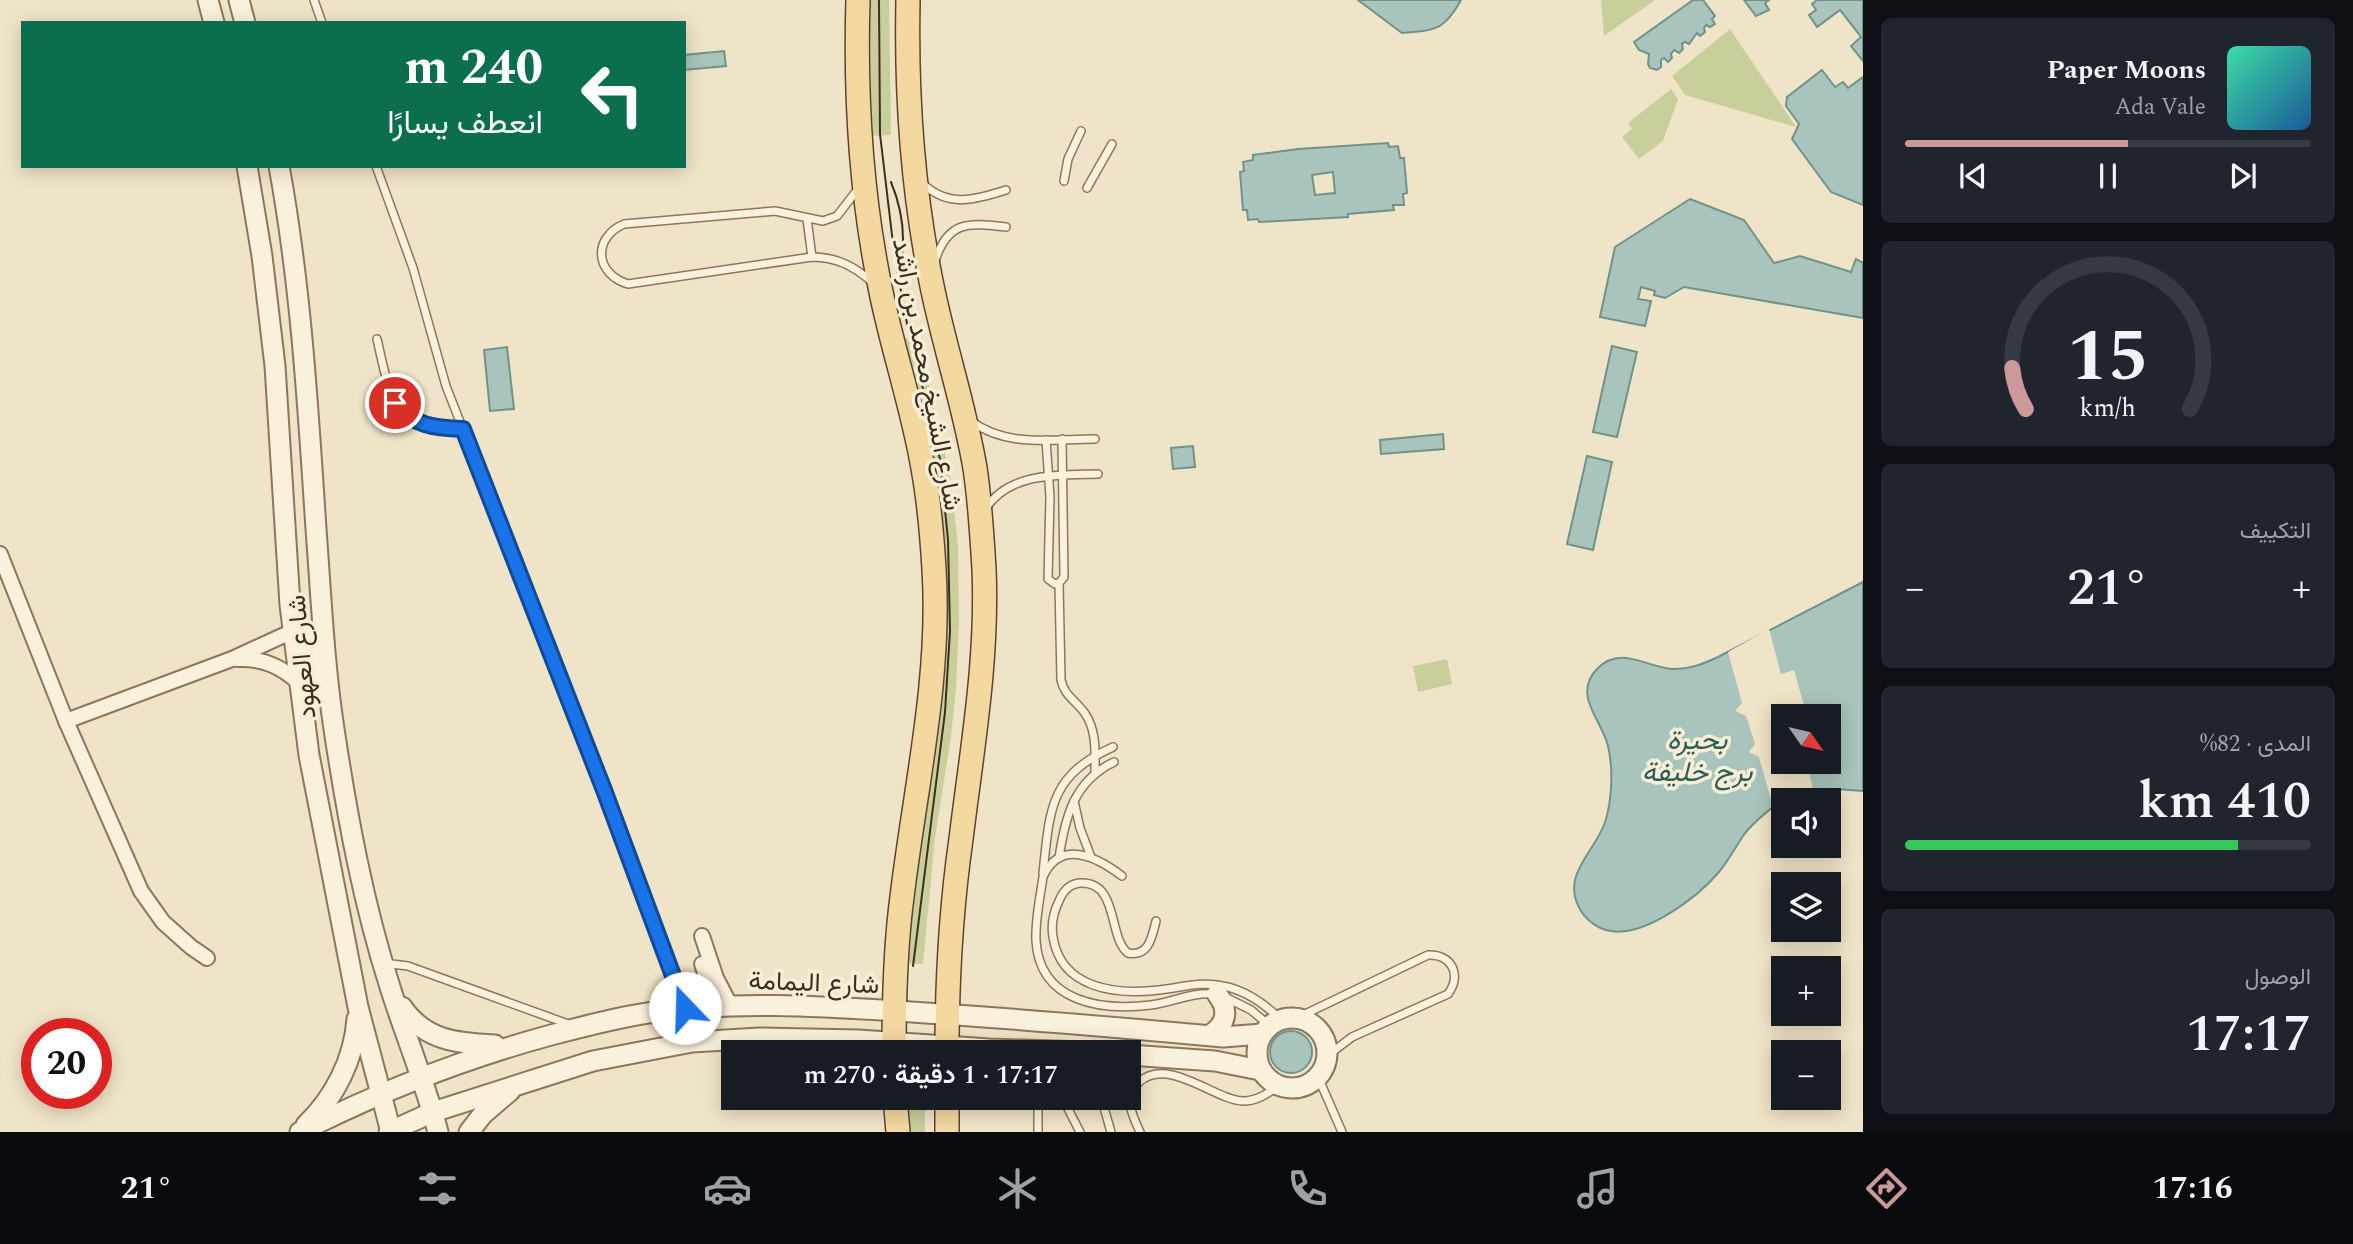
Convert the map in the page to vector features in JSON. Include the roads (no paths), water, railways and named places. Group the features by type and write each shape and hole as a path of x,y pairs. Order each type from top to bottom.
{"main road":[{"name":"شارع الشيخ محمد بن راشد","path":"858,0 858,80 863,179 881,293 923,468 930,519 936,622 927,722 901,900 894,1040"},
{"name":"شارع الشيخ محمد بن راشد","path":"908,0 908,85 920,223 930,278 974,466 981,522 985,607 979,715 960,842 947,1040"},
{"path":"896,1110 898,1132"},
{"path":"947,1110 947,1132"}],"street":[{"path":"208,0 213,21"},
{"path":"239,0 244,21"},
{"name":"شارع العهود","path":"247,168 262,256 275,366 293,631 314,791 358,1007 390,1132"},
{"name":"شارع العهود","path":"279,168 304,341 322,619 333,726 358,861 383,963 422,1076 438,1132"},
{"path":"0,554 66,721 141,891 163,922 207,958"},
{"path":"66,721 232,659 293,631 305,637 309,643 319,693 333,726"},
{"path":"232,659 251,658 266,662 281,668 299,683"},
{"path":"709,1006 707,979 698,937 730,1005"},
{"path":"390,988 413,1021 435,1037 457,1043 510,1046"},
{"path":"1210,1035 1222,1024 1225,1016 1225,1008 1217,994"},
{"name":"شارع اليمامة","path":"299,1132 422,1076 510,1046 619,1017 685,1008 730,1005 894,1011 1237,1037 1278,1024"},
{"path":"299,1132 322,1107 342,1076 353,1043 358,1007"},
{"path":"1310,1023 1320,1031 1326,1043 1327,1056 1318,1077 1300,1088 1289,1089 1267,1080 1256,1058 1257,1045 1278,1024 1310,1023"},
{"path":"390,1132 411,1127 433,1112 522,1082 626,1053 692,1042 721,1040"},
{"path":"726,1040 790,1040"},
{"path":"1141,1056 1216,1061 1260,1070"},
{"path":"469,1132 501,1096 522,1082"},
{"path":"381,1093 397,1106 411,1127"}],"lane":[{"path":"314,0 321,21"},
{"path":"1064,181 1068,159 1081,131"},
{"path":"1087,188 1112,144"},
{"path":"377,168 413,268 437,358 463,429 599,777 685,1008"},
{"path":"914,170 930,190 941,197 954,200 967,201 1006,190"},
{"path":"863,179 857,193 837,216 822,221 775,211 624,224 615,228 604,242 602,261 611,276 628,284 825,257 851,266 873,282 881,293"},
{"path":"807,219 812,257"},
{"path":"930,278 939,248 945,237 954,230 978,224 1006,227"},
{"path":"377,339 390,391 404,413 426,426 463,429"},
{"path":"961,412 994,435 1020,440 1095,439"},
{"path":"1062,439 1064,577 1059,583 1061,680 1066,694 1085,713 1090,724 1096,744 1094,773"},
{"path":"1046,440 1049,476 1048,579 1059,583"},
{"path":"981,522 985,510 1001,491 1023,481 1064,474 1098,474"},
{"path":"1114,747 1095,755 1070,775 1054,802 1049,822 1036,944 1045,971 1063,992 1088,1004 1143,1006 1193,995 1217,994 1278,1024"},
{"path":"1059,858 1064,827 1073,798 1094,773 1114,762"},
{"path":"1073,798 1091,857"},
{"path":"1043,877 1046,869 1059,858 1070,855 1099,860 1122,876"},
{"path":"1156,921 1145,950 1128,953 1121,945 1115,919 1102,894 1087,883 1077,883 1062,894 1055,909 1053,939 1061,961 1069,971 1099,988 1157,991 1190,985 1220,985 1259,1001 1278,1024"},
{"path":"1278,1024 1428,955 1444,957 1450,962 1456,978 1448,994 1352,1037 1327,1056"},
{"path":"383,963 408,966 578,1028"},
{"path":"1140,1132 1129,1103 1131,1093 1144,1078 1153,1075 1186,1079 1240,1101 1263,1097 1278,1086"},
{"path":"1318,1077 1342,1132"},
{"path":"1038,1110 1038,1132"},
{"path":"1069,1110 1080,1132"},
{"path":"1105,1110 1111,1132"}],"water":[{"path":"1358,0 1461,0 1449,18 1438,27 1402,33"},
{"path":"1693,0 1703,0 1715,16 1712,19 1715,24 1710,27 1706,25 1705,32 1700,36 1697,33 1689,44 1682,44 1683,49 1679,53 1674,50 1668,62 1664,58 1661,60 1661,67 1657,70 1650,68 1649,54 1639,50 1634,42"},
{"path":"1744,0 1769,0 1765,3 1769,10 1756,16"},
{"path":"1817,0 1863,0 1863,61 1851,46 1861,37 1840,10 1817,27 1809,15 1816,10 1812,4"},
{"path":"724,51 726,66 686,70 686,55"},
{"path":"1822,70 1835,87 1843,82 1848,88 1863,77 1863,205 1831,192 1792,139 1799,124 1786,106 1787,97"},
{"path":"1388,143 1389,147 1398,146 1400,158 1404,158 1407,193 1403,194 1404,205 1393,205 1394,210 1348,214 1348,217 1259,222 1258,219 1248,220 1247,210 1243,210 1240,172 1244,171 1243,162 1253,160 1253,155","holes":["1333,172 1335,193 1315,195 1312,175"]},
{"path":"1690,199 1744,220 1774,263 1800,256 1851,272 1856,259 1863,263 1863,318 1684,287 1665,298 1654,295 1655,291 1641,287 1638,299 1651,301 1645,326 1600,317 1615,247"},
{"path":"1612,346 1637,352 1617,437 1593,432"},
{"path":"507,347 514,409 490,411 484,350"},
{"path":"1443,434 1444,449 1381,454 1380,440"},
{"path":"1193,446 1195,467 1173,469 1171,448"},
{"path":"1587,456 1612,462 1593,550 1567,544"},
{"name":"بحيرة برج خليفة","path":"1863,582 1863,791 1841,788 1771,788 1771,809 1746,832 1719,872 1698,893 1655,922 1625,931 1603,929 1581,911 1575,899 1574,887 1580,866 1604,825 1611,793 1609,752 1588,698 1590,679 1597,669 1615,659 1633,659 1672,669 1695,666 1718,657"},
{"path":"1291,1031 1306,1037 1312,1052 1306,1067 1291,1073 1276,1067 1270,1052 1276,1037"}],"tram line":[{"path":"879,0 880,134 894,252 906,319 940,459 948,540 950,631 945,712 913,966"},
{"path":"891,182 902,226 900,271"}]}
